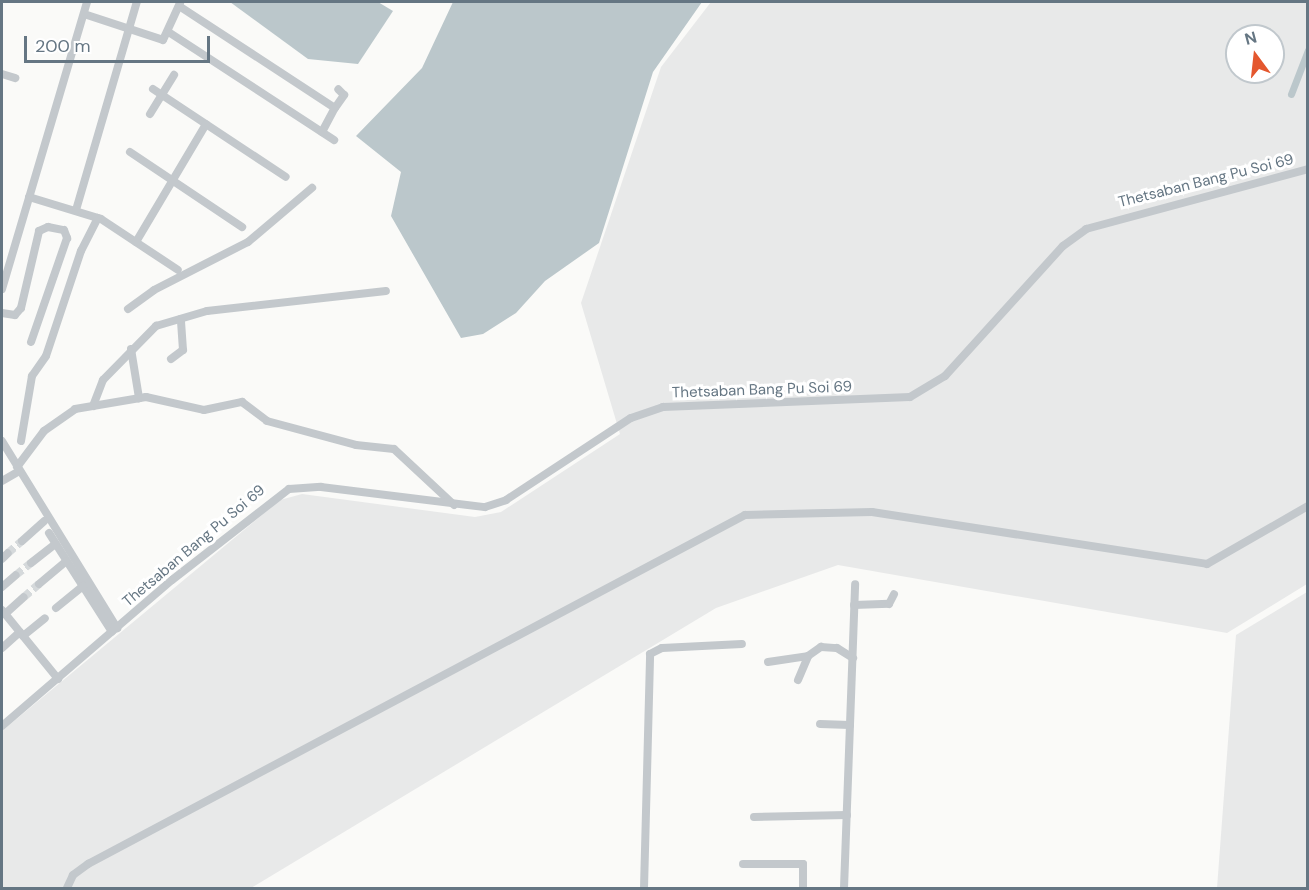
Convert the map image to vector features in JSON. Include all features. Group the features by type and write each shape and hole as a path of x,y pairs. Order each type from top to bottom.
{"street":[{"path":"2,289 87,2"},
{"path":"76,210 137,2"},
{"path":"84,14 164,40 170,33 180,4 335,108"},
{"path":"170,33 334,140"},
{"path":"2,74 15,78"},
{"path":"150,114 174,75"},
{"path":"153,89 286,177"},
{"path":"322,132 344,97 338,89"},
{"path":"136,242 206,124"},
{"path":"130,152 242,227"},
{"name":"Thetsaban Bang Pu Soi 69","path":"2,726 114,630 289,489 321,487 485,507 506,500 632,418 663,406 882,399 920,393 945,376 1063,246 1086,229 1308,169"},
{"path":"128,309 154,290 248,242 312,188"},
{"path":"29,197 98,218 178,270"},
{"path":"21,441 32,376 46,356 81,251 98,218"},
{"path":"2,313 15,315 21,308 39,231 48,227 64,230 67,238 31,342"},
{"path":"93,405 101,383 152,328 207,311 386,291"},
{"path":"171,359 183,350 181,319"},
{"path":"131,349 139,398"},
{"path":"2,481 44,431 70,411 139,398 204,410 242,402 267,421 356,445 391,448 454,505"},
{"path":"2,441 114,630"},
{"path":"67,888 73,875 88,864 737,517 753,513 872,512 1207,564 1308,506"},
{"path":"22,541 44,521"},
{"path":"49,533 114,630"},
{"path":"31,564 56,544"},
{"path":"39,584 66,561"},
{"path":"2,587 16,575"},
{"path":"844,888 855,584"},
{"path":"56,609 83,586"},
{"path":"854,605 889,604 894,594"},
{"path":"24,597 3,612 58,679"},
{"path":"2,648 45,618"},
{"path":"644,888 650,654 667,647 742,644"},
{"path":"768,662 808,656 828,647 853,658"},
{"path":"798,680 808,656"},
{"path":"820,724 850,725"},
{"path":"754,817 847,815"},
{"path":"743,864 802,864 803,888"}],"shaded area":[{"path":"230,2 378,2 393,11 358,64 308,59"},
{"path":"453,2 702,2 653,72 599,243 545,281 516,313 483,334 461,338 391,216 401,172 356,136 422,68"},
{"path":"711,2 1307,2 1307,584 1227,633 838,565 716,608 251,888 2,888 2,731 280,500 302,494 475,517 501,512 620,434 581,303 661,67"},
{"path":"1307,592 1307,888 1217,888 1236,635"}],"waterway":[{"path":"1291,94 1308,50"}],"tunnel":[{"path":"8,553 22,541"},
{"path":"16,575 31,563"},
{"path":"24,597 39,584"}]}
